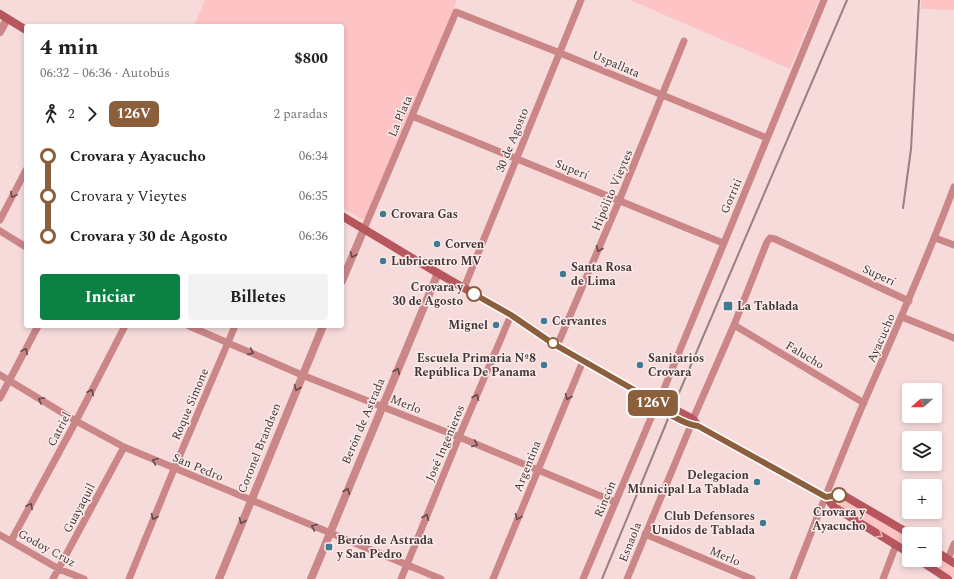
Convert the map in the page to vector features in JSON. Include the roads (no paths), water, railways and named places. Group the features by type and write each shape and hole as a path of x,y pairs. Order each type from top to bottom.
{"main road":[{"path":"4,16 24,29"},
{"path":"344,217 511,315 557,346 826,497 834,507 902,549"},
{"path":"826,497 843,495 902,529"},
{"path":"942,555 952,560"},
{"path":"930,567 948,579"}],"street":[{"name":"30 de Agosto","path":"464,288 581,0"},
{"name":"Gorriti","path":"658,403 824,0"},
{"name":"Uspallata","path":"456,12 767,138"},
{"name":"La Plata","path":"364,229 456,12"},
{"path":"0,32 4,16"},
{"name":"Hipólito Vieytes","path":"557,346 619,201 684,41"},
{"name":"Superí","path":"412,116 723,243"},
{"path":"0,220 24,174"},
{"name":"Ayacucho","path":"793,579 864,403 935,238 954,187"},
{"path":"344,276 364,229"},
{"path":"0,231 24,246"},
{"name":"Esnaola","path":"627,579 645,534 694,424 767,242 770,238 775,239"},
{"path":"935,238 954,245"},
{"name":"Superí","path":"775,239 909,301"},
{"name":"Berón de Astrada","path":"311,579 438,273"},
{"name":"José Ingenieros","path":"401,579 511,315"},
{"path":"902,317 954,338"},
{"name":"Falucho","path":"734,325 864,403"},
{"path":"0,398 37,328"},
{"name":"Catriel","path":"11,541 124,328"},
{"name":"Merlo","path":"195,328 302,375 459,437 615,502"},
{"name":"Roque Simone","path":"129,579 234,328"},
{"name":"Coronel Brandsen","path":"219,579 322,328"},
{"name":"Argentina","path":"493,579 583,361"},
{"name":"San Pedro","path":"0,375 76,421 124,447 250,501 441,579"},
{"name":"Rincón","path":"583,579 658,403"},
{"name":"Guayaquil","path":"53,579 124,447"},
{"name":"Merlo","path":"645,534 752,579"},
{"name":"Godoy Cruz","path":"0,535 59,569 84,579"},
{"path":"952,560 954,544"},
{"path":"882,579 896,545"}],"railway":[{"path":"602,579 670,414 847,0"},
{"path":"903,208 911,149 919,0"}],"place":[{"name":"Crovara Gas","path":"383,214"},
{"name":"Corven","path":"437,244"},
{"name":"Lubricentro MV","path":"383,261"},
{"name":"Santa Rosa de Lima","path":"563,274"},
{"name":"Crovara y 30 de Agosto","path":"474,294"},
{"name":"La Tablada","path":"728,306"},
{"name":"Cervantes","path":"544,321"},
{"name":"Mignel","path":"496,325"},
{"name":"Escuela Primaria Nº8 República De Panama","path":"544,365"},
{"name":"Sanitarios Crovara","path":"640,365"},
{"name":"Delegacion Municipal La Tablada","path":"757,482"},
{"name":"Crovara y Ayacucho","path":"839,495"},
{"name":"Club Defensores Unidos de Tablada","path":"763,523"},
{"name":"Berón de Astrada y San Pedro","path":"329,547"}]}
